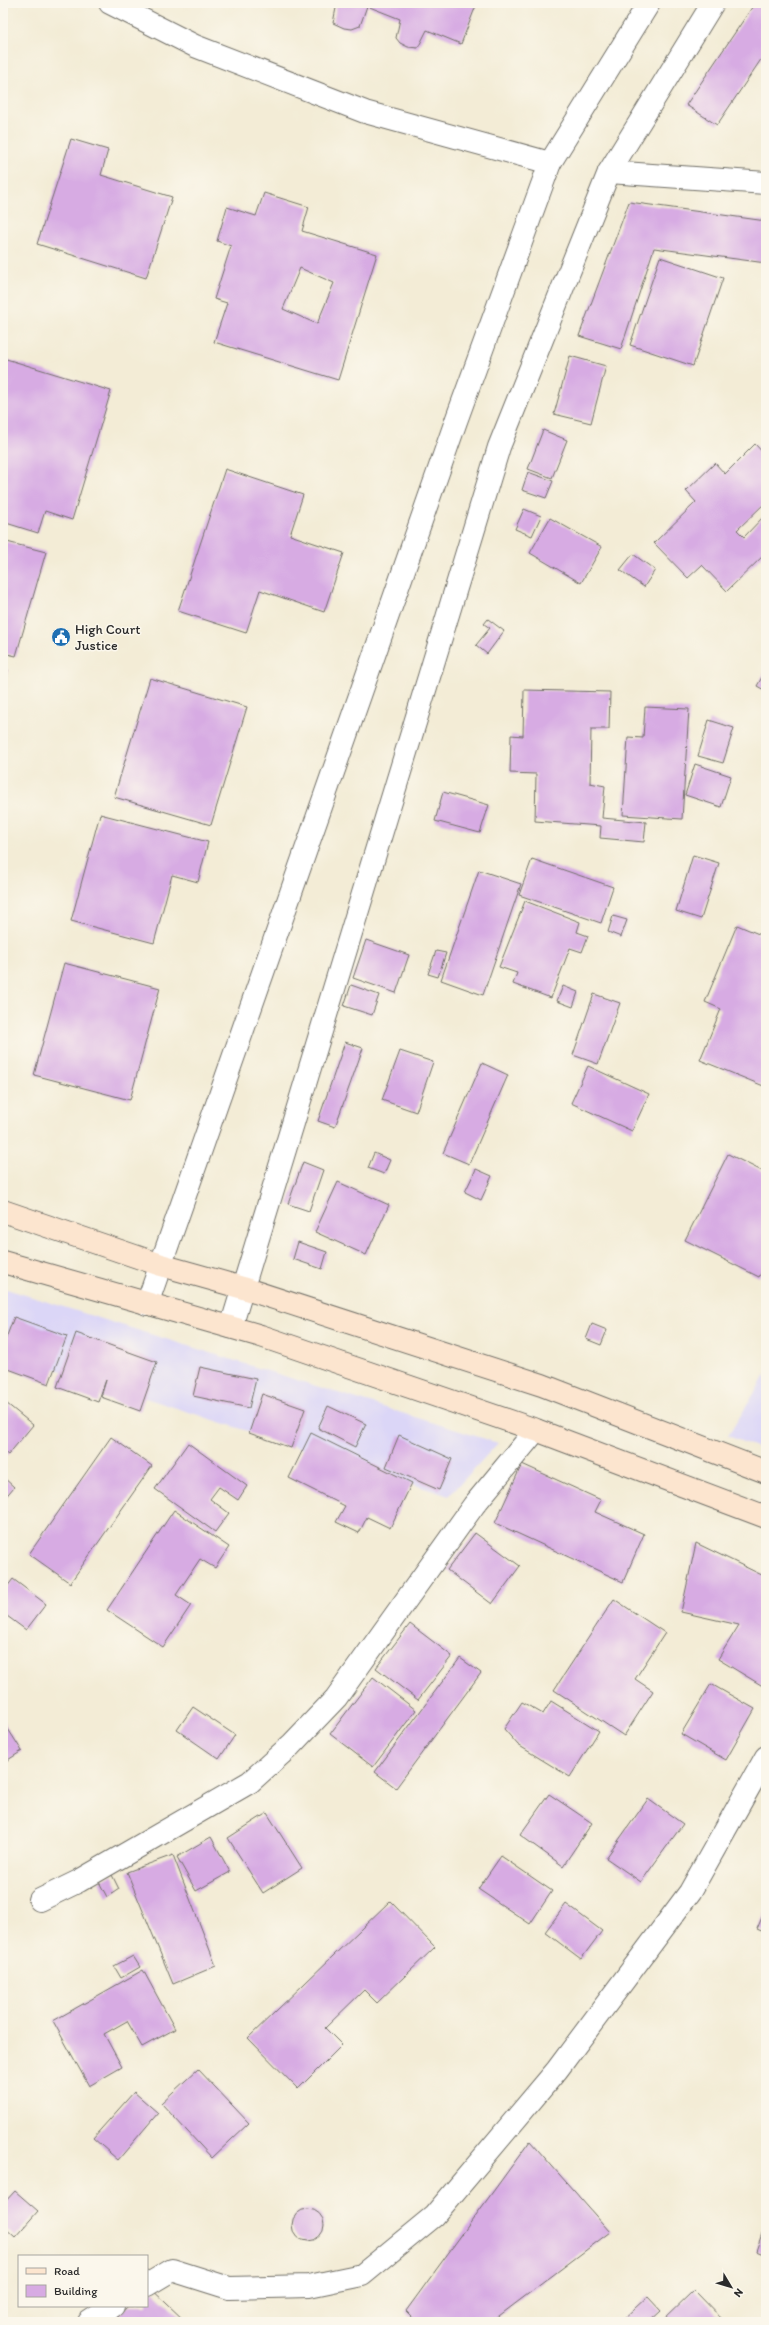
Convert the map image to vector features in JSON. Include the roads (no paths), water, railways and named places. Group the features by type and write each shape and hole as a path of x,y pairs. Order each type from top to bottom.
{"main road":[{"path":"3,1211 161,1265 243,1288 542,1384 766,1472"},
{"path":"3,1262 231,1327 536,1430 766,1517"}],"street":[{"path":"110,3 196,46 364,112 550,163"},
{"path":"147,1304 456,421 550,163 649,3"},
{"path":"231,1327 499,447 609,172 713,3"},
{"path":"609,172 766,183"},
{"path":"40,1900 79,1882 250,1782 291,1745 336,1698 470,1512 536,1430"},
{"path":"148,2284 172,2270 229,2288 309,2286 362,2275 434,2216 558,2070 690,1892 766,1757"},
{"path":"89,2322 112,2307"}],"place":[{"name":"High Court Justice","path":"61,637"}]}
